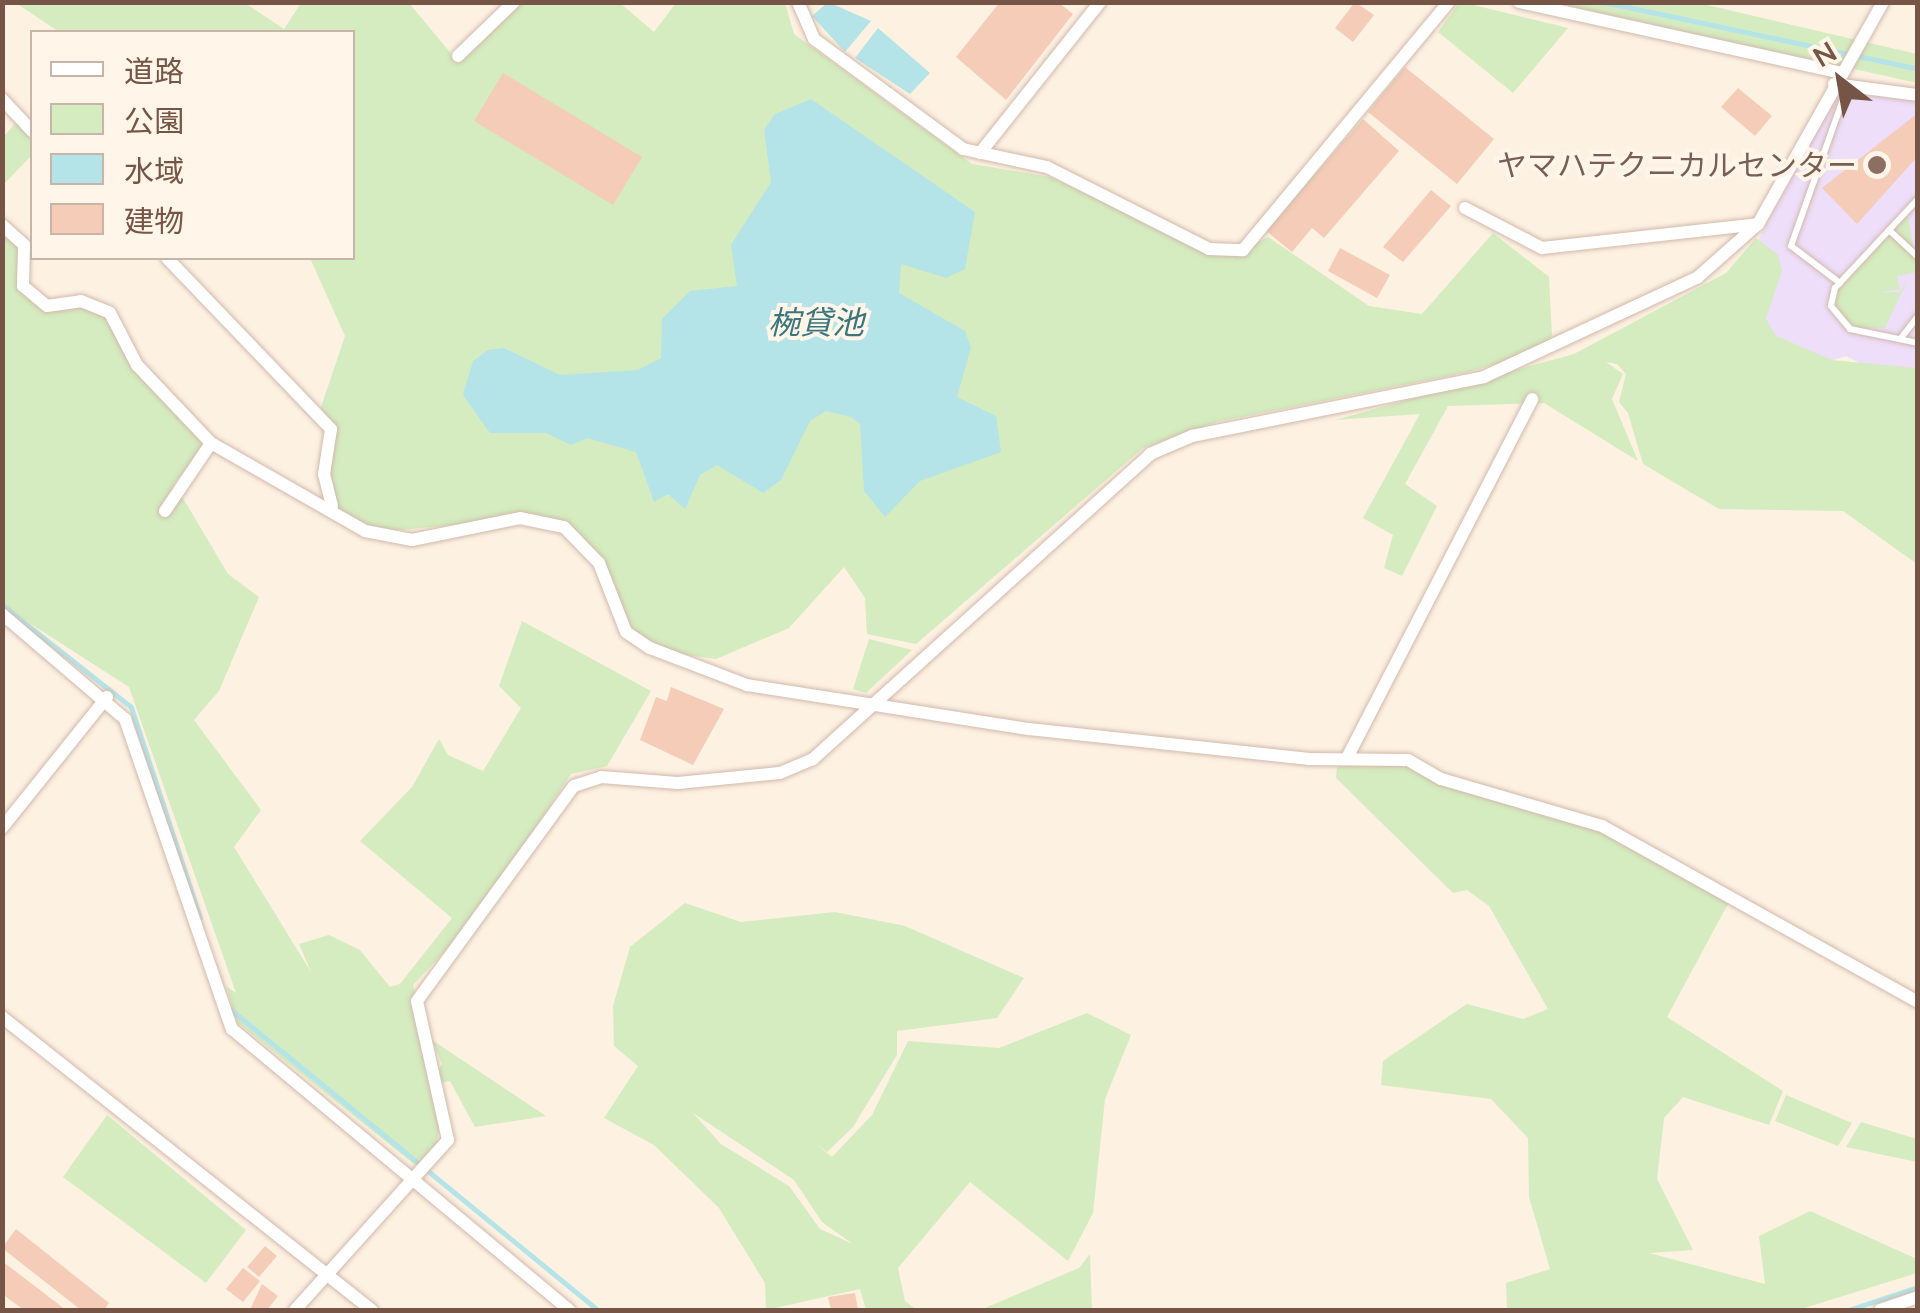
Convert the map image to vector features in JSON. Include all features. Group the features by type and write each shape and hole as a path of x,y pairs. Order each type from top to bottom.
{"street":[{"path":"458,56 514,2"},
{"path":"798,2 814,38 980,153 1047,167 1208,249 1243,250 1449,2"},
{"path":"980,153 1100,2"},
{"path":"1519,2 1842,81 1918,94"},
{"path":"294,1310 325,1272 412,1184 450,1122 418,1036 417,1001 514,879 553,806 600,777 678,783 780,773 813,759 1150,454 1192,436 1484,377 1548,354 1712,268 1758,224 1884,2"},
{"path":"2,99 30,129"},
{"path":"1465,208 1542,248 1758,224"},
{"path":"2,225 28,240 24,286 46,306 81,300 110,313 136,365 211,444 332,506 365,532 412,540 520,518 564,526 598,563 626,632 650,648 747,685 878,700 1100,738 1408,760 1440,780 1602,826 1918,1002"},
{"path":"168,260 330,430 324,474 332,506"},
{"path":"1348,758 1532,398"},
{"path":"165,511 211,444"},
{"path":"2,614 107,697 125,720 232,1029 412,1184 570,1310"},
{"path":"2,828 107,697"},
{"path":"2,1017 372,1310"},
{"path":"1880,1310 1918,1297"}],"lane":[{"path":"1840,283 1791,246 1842,81"},
{"path":"1918,199 1831,296 1840,321 1918,343"},
{"path":"1889,230 1918,257"},
{"path":"1901,338 1918,316"}],"shaded area":[{"path":"1838,90 1917,101 1917,369 1872,369 1846,356 1799,371 1734,286"}],"green space":[{"path":"16,3 245,3 284,29 301,3 409,3 458,62 514,3 620,3 654,32 676,3 785,3 794,34 972,164 1050,177 1174,235 1243,250 1268,237 1369,306 1422,314 1493,233 1549,277 1552,336 1538,351 1469,372 1217,422 1143,448 916,644 867,634 865,598 844,567 789,628 716,659 658,651 627,623 581,536 520,518 373,533 332,506 321,407 345,336 311,260 355,260 355,30 56,30"},
{"path":"1459,3 1568,28 1513,93 1438,32"},
{"path":"1556,3 1698,3 1917,54 1917,83"},
{"path":"16,123 30,135 30,157 3,185 3,137"},
{"path":"1907,210 1917,272 1897,276 1900,289 1878,293 1900,292 1909,276 1885,328 1848,328 1831,296"},
{"path":"2,225 24,245 24,288 47,306 81,301 112,316 139,372 211,443 174,483 228,574 259,597 219,691 194,720 261,810 234,847 311,972 299,944 329,935 360,950 390,987 400,984 452,918 360,841 412,787 439,739 448,755 483,771 521,708 499,686 522,621 651,691 607,766 571,774 473,921 413,985 434,1077 442,1064 432,1040 546,1116 475,1127 450,1081 430,1085 441,1112 437,1143 415,1165 237,1022 226,986 236,993 129,687 3,606"},
{"path":"1756,238 1778,255 1782,271 1766,319 1776,336 1832,360 1917,368 1917,564 1843,511 1719,509 1643,464 1628,413 1619,402 1626,374 1617,364 1606,362 1623,374 1612,399 1638,461 1544,403 1448,406 1405,484 1437,506 1402,576 1384,568 1393,535 1363,518 1420,414 1335,420 1574,354 1726,273"},
{"path":"869,639 912,650 866,693 853,689"},
{"path":"1386,758 1617,837 1729,902 1667,1017 1783,1091 1769,1125 1683,1097 1664,1118 1657,1179 1693,1250 1649,1253 1765,1284 1759,1236 1810,1211 1917,1259 1917,1273 1798,1310 1507,1310 1506,1283 1550,1269 1529,1197 1528,1138 1491,1099 1381,1085 1383,1061 1467,1004 1523,1019 1548,1009 1489,906 1467,890 1453,893 1336,778 1337,767"},
{"path":"685,903 741,922 835,912 905,926 1024,978 997,1018 897,1031 897,1055 853,1127 827,1152 817,1145 832,1157 872,1115 908,1041 999,1048 1087,1013 1131,1035 1105,1099 1093,1213 1068,1261 970,1182 898,1268 905,1301 917,1310 866,1310 860,1289 766,1310 765,1283 719,1208 654,1145 604,1118 638,1066 614,1046 613,1006 630,947","holes":["693,1113 794,1180 822,1222 853,1244 820,1229 789,1186 721,1144"]},
{"path":"1786,1095 1852,1123 1838,1146 1775,1121"},
{"path":"107,1115 246,1230 206,1283 63,1177"},
{"path":"1861,1122 1917,1139 1917,1162 1846,1147"},
{"path":"1090,1254 1092,1310 980,1310 1079,1268"}],"water":[{"path":"828,2 871,21 845,52 812,16"},
{"path":"878,28 930,73 910,94 855,58"},
{"name":"椀貸池","path":"811,99 975,212 965,269 946,278 901,264 899,293 965,331 971,348 957,397 996,416 1001,452 920,481 885,517 864,491 860,424 851,417 826,411 810,421 781,480 763,493 717,465 700,475 685,509 668,494 654,502 636,452 587,438 571,445 546,433 490,433 463,395 473,361 488,350 504,348 560,375 638,370 661,358 662,319 690,291 737,286 731,245 771,182 764,130 775,114"}],"building":[{"path":"1000,2 1058,2 1073,14 1006,100 956,57"},
{"path":"1355,2 1374,15 1353,42 1335,28"},
{"path":"1405,67 1494,139 1457,184 1368,112"},
{"path":"503,73 642,157 613,205 474,121"},
{"path":"1738,88 1772,116 1755,136 1721,107"},
{"name":"ヤマハテクニカルセンター","path":"1918,113 1918,156 1857,224 1822,188"},
{"path":"1363,119 1399,151 1324,238 1312,228 1292,252 1266,231"},
{"path":"1431,190 1451,206 1403,262 1383,247"},
{"path":"1340,248 1390,275 1377,298 1328,271"},
{"path":"671,687 724,709 693,765 640,740 656,697 667,701"},
{"path":"16,1229 109,1303 104,1310 81,1310 2,1248"},
{"path":"265,1246 277,1256 259,1277 247,1267"},
{"path":"2,1261 66,1310 24,1310 2,1294"},
{"path":"243,1268 260,1281 243,1302 226,1289"},
{"path":"262,1284 278,1296 267,1310 250,1310"},
{"path":"855,1293 858,1310 831,1310 828,1297"}],"waterway":[{"path":"1604,2 1918,69"},
{"path":"2,605 131,707 200,918"},
{"path":"230,1009 598,1310"},
{"path":"1848,1310 1918,1287"}],"place":[{"name":"ヤマハテクニカルセンター","path":"1877,165"}]}
